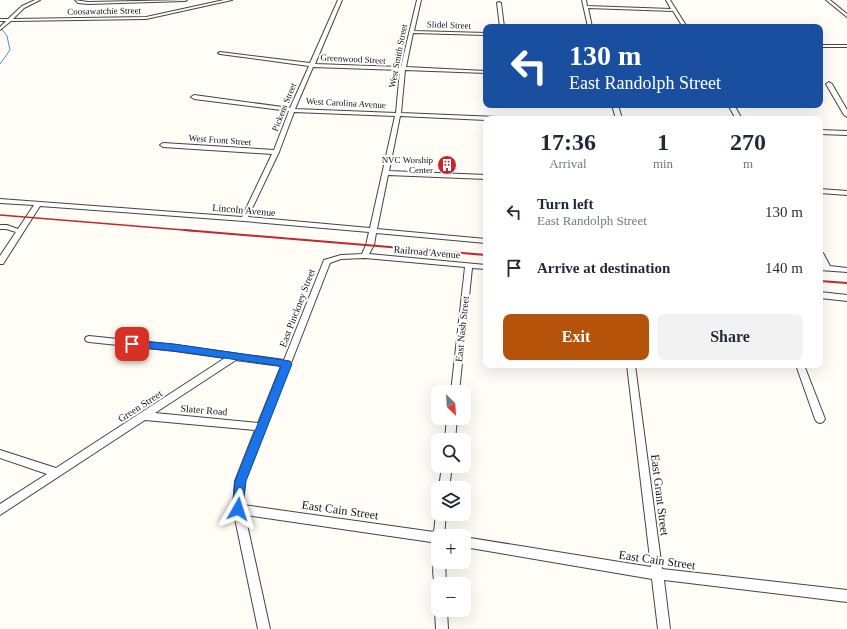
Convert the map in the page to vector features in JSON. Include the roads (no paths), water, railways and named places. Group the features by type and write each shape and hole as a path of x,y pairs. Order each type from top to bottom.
{"street":[{"path":"0,29 23,7 38,0"},
{"path":"77,0 79,2 88,3 185,0"},
{"name":"Coosawatchie Street","path":"0,20 50,18 69,20 146,18 230,0"},
{"name":"Pickens Street","path":"244,219 276,152 292,110 340,0"},
{"name":"West Smith Street","path":"365,256 370,245 386,173 398,115 403,69 419,0"},
{"path":"584,0 589,24"},
{"path":"668,0 683,24"},
{"path":"828,0 847,16"},
{"path":"498,3 502,24"},
{"path":"585,7 674,10"},
{"name":"Slidel Street","path":"411,32 483,34"},
{"path":"823,46 847,46"},
{"name":"Greenwood Street","path":"220,53 311,65 483,72"},
{"path":"830,84 847,115"},
{"name":"West Carolina Avenue","path":"194,97 292,110 483,118"},
{"path":"823,132 847,133"},
{"name":"West Front Street","path":"163,145 276,152"},
{"path":"386,173 483,177"},
{"path":"823,191 847,192"},
{"name":"Lincoln Avenue","path":"0,201 244,219 373,232 483,241"},
{"path":"0,262 38,204"},
{"path":"0,227 7,227 19,231"},
{"name":"Railroad Avenue","path":"365,256 483,267"},
{"name":"East Pinckney Street","path":"264,629 238,509 240,481 327,262 335,258 365,256"},
{"path":"823,261 828,269"},
{"name":"East Nash Street","path":"456,385 469,266"},
{"path":"823,268 847,270"},
{"path":"823,295 847,298"},
{"path":"89,339 174,348 287,364"},
{"name":"Green Street","path":"0,510 234,357"},
{"name":"East Grant Street","path":"631,368 664,629"},
{"path":"801,368 820,419"},
{"name":"Slater Road","path":"144,416 261,427"},
{"path":"0,454 58,473"},
{"name":"East Cain Street","path":"238,509 431,536"},
{"name":"East Cain Street","path":"471,543 657,574 847,596"},
{"path":"441,617 442,629"}],"waterway":[{"path":"0,27 7,36 10,50 0,64"}],"railway":[{"path":"0,215 196,231"},
{"path":"184,230 483,255"},
{"path":"823,281 847,283"}],"place":[{"name":"NVC Worship Center","path":"447,165"}]}
